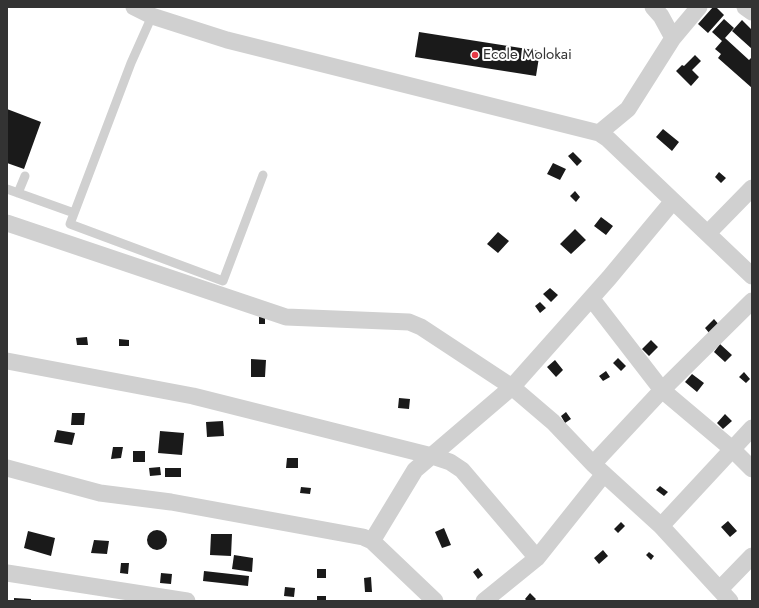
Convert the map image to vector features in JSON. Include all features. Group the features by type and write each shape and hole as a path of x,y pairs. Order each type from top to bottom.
{"street":[{"path":"134,7 152,16 227,40 599,133 608,139 752,276"},
{"path":"653,7 661,16 673,38"},
{"path":"599,133 628,109 673,38 699,7"},
{"path":"745,7 752,12"},
{"path":"708,233 752,188"},
{"path":"372,541 415,470 512,387 591,298 672,201"},
{"path":"7,223 286,317 409,322 421,327 512,387 553,422 598,469 661,526 725,595 752,556"},
{"path":"591,298 662,390 752,469"},
{"path":"484,601 536,558 598,469 662,390 752,301"},
{"path":"7,361 193,396 432,456 450,462 462,470 536,558"},
{"path":"661,526 752,428"},
{"path":"7,468 100,493 171,502 363,537 372,541 435,601"},
{"path":"7,574 187,601"}],"lane":[{"path":"152,16 131,63 70,224 223,281 263,175"},
{"path":"18,193 25,176"},
{"path":"7,189 74,213"}],"building":[{"path":"713,7 716,7 724,15 708,33 698,24"},
{"path":"724,19 734,28 725,38 749,60 752,57 752,88 718,58 721,54 715,49 722,41 712,32"},
{"path":"742,20 752,30 752,49 732,31"},
{"path":"419,32 540,51 536,76 415,57"},
{"path":"695,55 701,61 692,70 699,77 691,86 676,71 682,65 684,66"},
{"path":"7,109 41,122 24,169 7,163"},
{"path":"663,129 679,142 672,151 656,137"},
{"path":"573,152 582,161 577,166 568,156"},
{"path":"553,163 566,169 560,180 547,174"},
{"path":"719,172 726,178 721,183 715,177"},
{"path":"575,191 580,197 576,202 570,196"},
{"path":"601,217 613,226 606,235 594,226"},
{"path":"575,229 586,240 571,254 560,244"},
{"path":"498,232 509,241 498,253 487,244"},
{"path":"550,288 558,295 551,302 543,294"},
{"path":"540,302 546,308 540,313 535,306"},
{"path":"259,317 265,317 265,324 259,324"},
{"path":"714,319 720,326 710,334 705,328"},
{"path":"87,337 88,345 77,345 76,338"},
{"path":"119,339 129,340 129,346 119,346"},
{"path":"651,340 658,347 649,356 642,349"},
{"path":"720,344 732,355 725,362 714,352"},
{"path":"618,358 626,366 621,371 613,363"},
{"path":"251,359 266,360 265,377 251,377"},
{"path":"555,360 563,370 556,377 547,367"},
{"path":"606,371 610,377 603,381 599,376"},
{"path":"744,372 750,379 746,383 739,377"},
{"path":"692,374 704,383 697,392 685,382"},
{"path":"399,398 410,399 409,409 398,408"},
{"path":"566,412 571,419 565,423 561,416"},
{"path":"72,413 85,413 84,425 71,425"},
{"path":"725,414 732,421 723,429 717,423"},
{"path":"223,421 224,436 207,437 206,422"},
{"path":"57,430 75,433 72,445 54,442"},
{"path":"160,431 184,433 182,455 158,453"},
{"path":"113,447 123,447 121,458 111,459"},
{"path":"133,451 145,451 145,462 133,462"},
{"path":"287,458 298,458 298,468 286,468"},
{"path":"160,467 161,475 150,476 149,468"},
{"path":"165,468 181,468 181,477 165,477"},
{"path":"660,486 668,492 664,496 656,490"},
{"path":"301,487 311,488 310,494 300,493"},
{"path":"728,521 737,531 730,537 721,527"},
{"path":"621,522 625,526 618,533 614,529"},
{"path":"444,528 451,545 442,548 435,532"},
{"path":"157,530 164,533 167,540 164,547 157,550 150,547 147,540 150,533"},
{"path":"28,531 55,538 51,556 24,548"},
{"path":"211,534 232,534 231,556 210,555"},
{"path":"94,540 109,541 107,554 91,553"},
{"path":"603,550 608,556 599,564 594,558"},
{"path":"649,552 654,556 651,560 646,555"},
{"path":"234,555 253,558 252,572 232,569"},
{"path":"121,563 129,563 128,574 120,573"},
{"path":"478,568 483,575 478,579 473,572"},
{"path":"317,569 326,569 326,578 317,578"},
{"path":"204,571 249,576 248,586 203,581"},
{"path":"161,573 172,574 171,584 160,583"},
{"path":"371,577 372,592 365,592 364,578"},
{"path":"285,587 295,588 294,597 284,596"},
{"path":"530,593 536,599 534,601 527,601 525,599"},
{"path":"317,596 326,596 326,601 317,601"},
{"path":"14,598 31,599 31,601 14,601"}],"place":[{"name":"Ecole Molokai","path":"475,55"}]}
